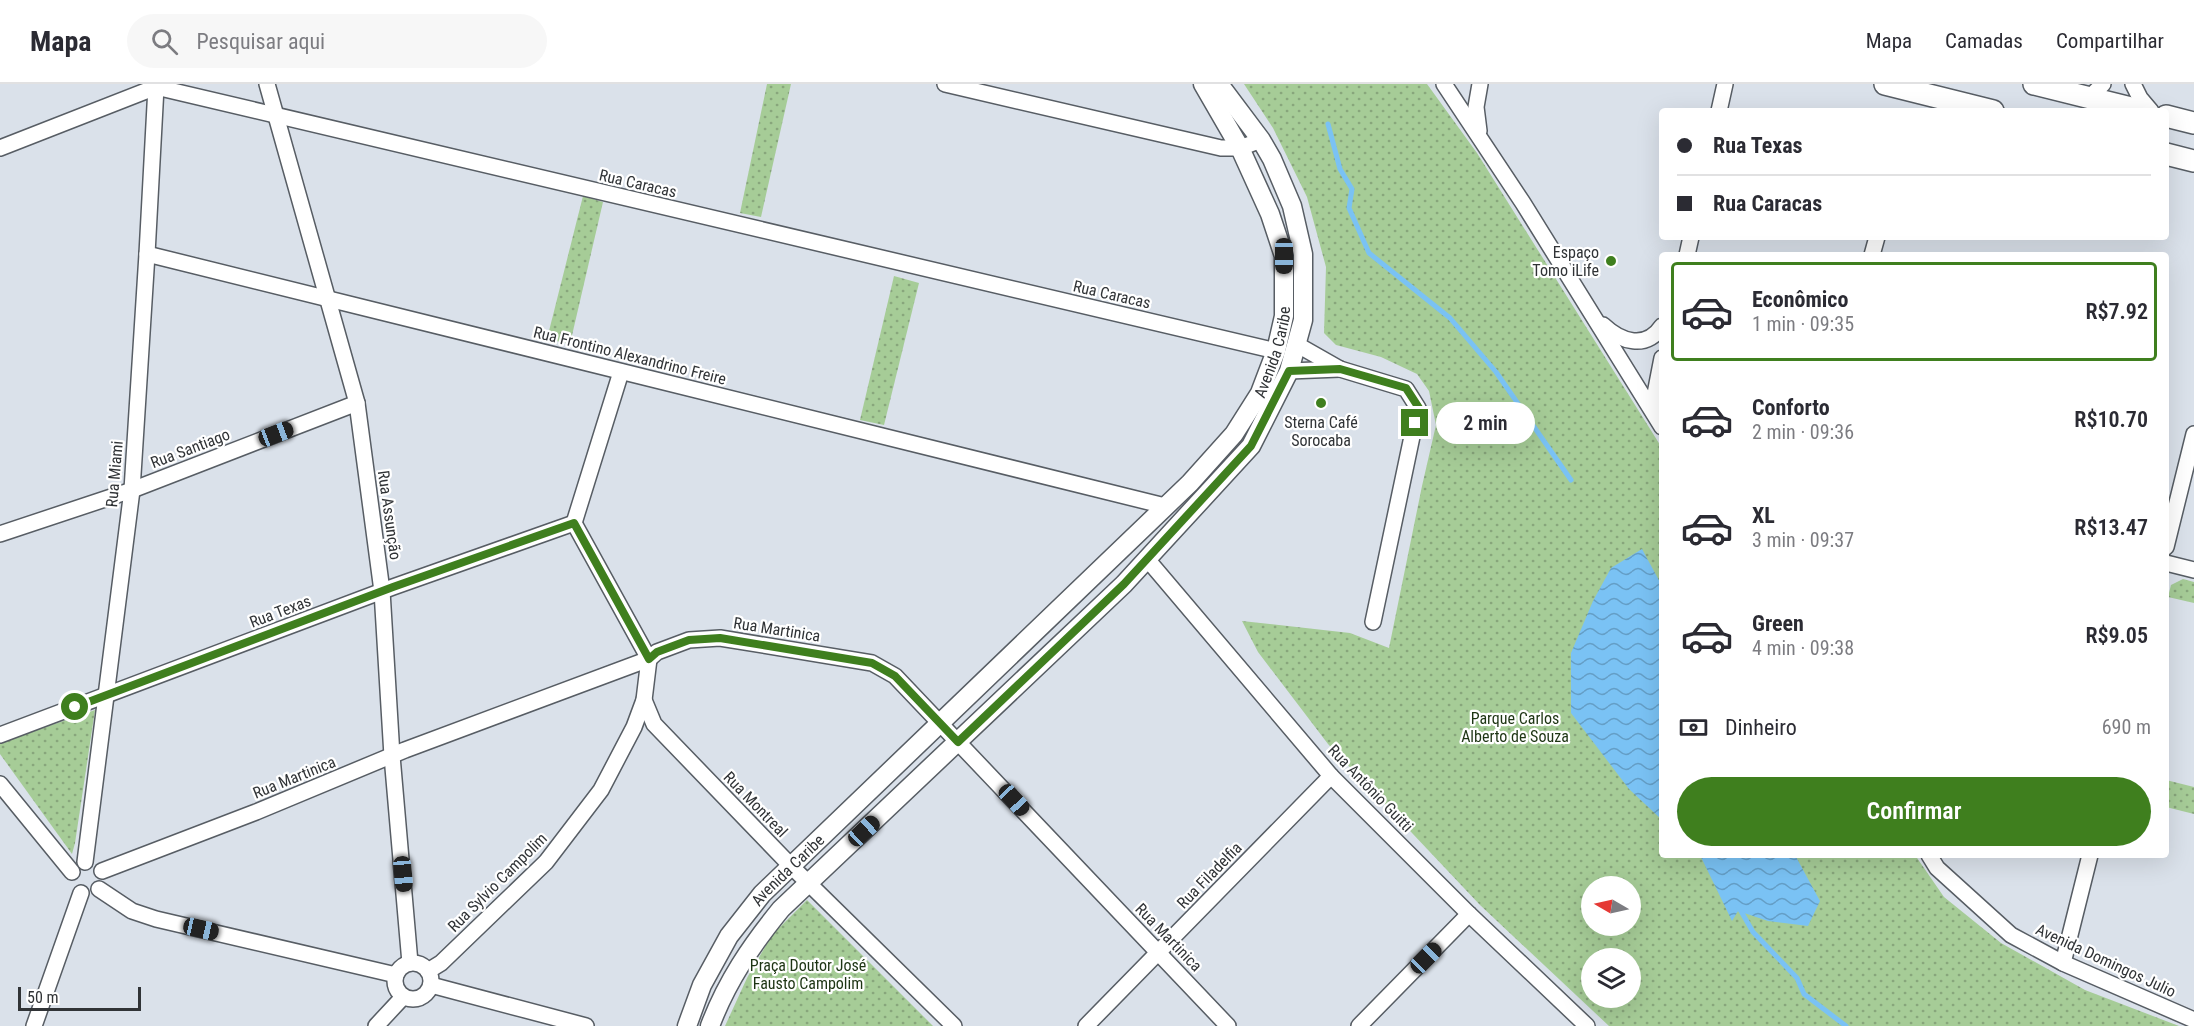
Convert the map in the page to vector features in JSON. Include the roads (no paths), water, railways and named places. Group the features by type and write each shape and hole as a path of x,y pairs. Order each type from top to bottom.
{"main road":[{"path":"1885,84 1981,108"},
{"path":"2034,84 2096,91 2136,108"},
{"path":"2169,117 2194,123"},
{"path":"2169,155 2194,161"}],"street":[{"name":"Rua Assunção","path":"267,84 357,403 382,591 392,756 410,963"},
{"path":"945,84 1221,148 1240,148 1261,140"},
{"name":"Avenida Caribe","path":"687,1026 702,985 729,936 762,894 1190,483 1234,434 1260,393 1276,351 1284,316 1284,256 1270,214 1240,148 1203,84"},
{"name":"Avenida Caribe","path":"710,1026 718,1006 750,948 781,909 1124,584 1251,446 1289,371 1303,320 1303,254 1292,206 1272,159 1261,140 1219,84"},
{"path":"1444,84 1480,136 1659,421"},
{"path":"1480,84 1476,107 1480,136"},
{"path":"1720,108 1725,84"},
{"path":"2133,84 2148,108"},
{"name":"Rua Caracas","path":"156,87 1276,351"},
{"path":"0,148 156,87"},
{"name":"Rua Miami","path":"85,862 132,490 156,87"},
{"name":"Rua Frontino Alexandrino Freire","path":"147,255 1165,506"},
{"path":"1590,313 1610,332 1623,340 1638,341 1648,338 1659,330"},
{"path":"1296,344 1340,369 1406,388 1419,408 1373,622"},
{"path":"1289,371 1340,369"},
{"path":"621,372 574,523 649,659"},
{"path":"1659,373 1655,393 1659,416"},
{"name":"Rua Santiago","path":"0,534 132,490 357,403"},
{"path":"2169,535 2194,434"},
{"name":"Rua Frontino Alexandrino Freire","path":"1104,491 1128,502 1150,522"},
{"path":"1150,522 1162,529 1163,541"},
{"name":"Rua Texas","path":"0,735 382,591 574,523"},
{"path":"1129,542 1128,549 1132,557 1146,560"},
{"name":"Rua Antônio Guitti","path":"1146,560 1331,776 1469,914 1587,1026"},
{"path":"2169,564 2194,570"},
{"name":"Rua Martinica","path":"102,871 256,812 392,756 649,659 657,652 689,640 720,638 872,663 895,676 1228,1026"},
{"name":"Rua Sylvio Campolim","path":"430,978 441,963 546,862 601,790 634,727 644,700 649,659"},
{"name":"Rua Montreal","path":"644,700 654,724 791,866 954,1026"},
{"name":"Rua Filadelfia","path":"1086,1026 1331,776"},
{"path":"0,784 72,872"},
{"name":"Avenida Domingos Julio","path":"1931,858 1937,868 2011,935 2063,963 2194,1020"},
{"path":"2063,963 2089,858"},
{"path":"85,862 95,864 102,871 103,880 99,889 90,894 81,893 71,882 72,872 77,865 85,862"},
{"path":"99,889 132,911 156,919 396,975"},
{"path":"34,1026 81,893"},
{"path":"1359,1026 1469,914"},
{"path":"430,978 426,994 415,1000 404,997 396,988 396,975 399,970 410,963 421,965 430,978 586,1026"},
{"path":"376,1026 404,997"}],"water":[{"path":"1642,549 1659,580 1659,817 1629,789 1571,713 1571,653 1593,601 1611,568"},
{"path":"1701,858 1797,858 1820,901 1808,926 1768,921 1738,911 1732,921"}],"waterway":[{"path":"1328,124 1340,169 1352,189 1349,208 1369,253 1450,318 1496,372 1571,480"},
{"path":"1738,906 1753,932 1797,978 1804,994 1846,1026"}],"place":[{"name":"Espaço Tomo iLife","path":"1611,261"},
{"name":"Sterna Café Sorocaba","path":"1321,403"}],"park label":[{"name":"Parque Carlos Alberto de Souza","path":"1515,727"},
{"name":"Praça Doutor José Fausto Campolim","path":"808,974"}]}
